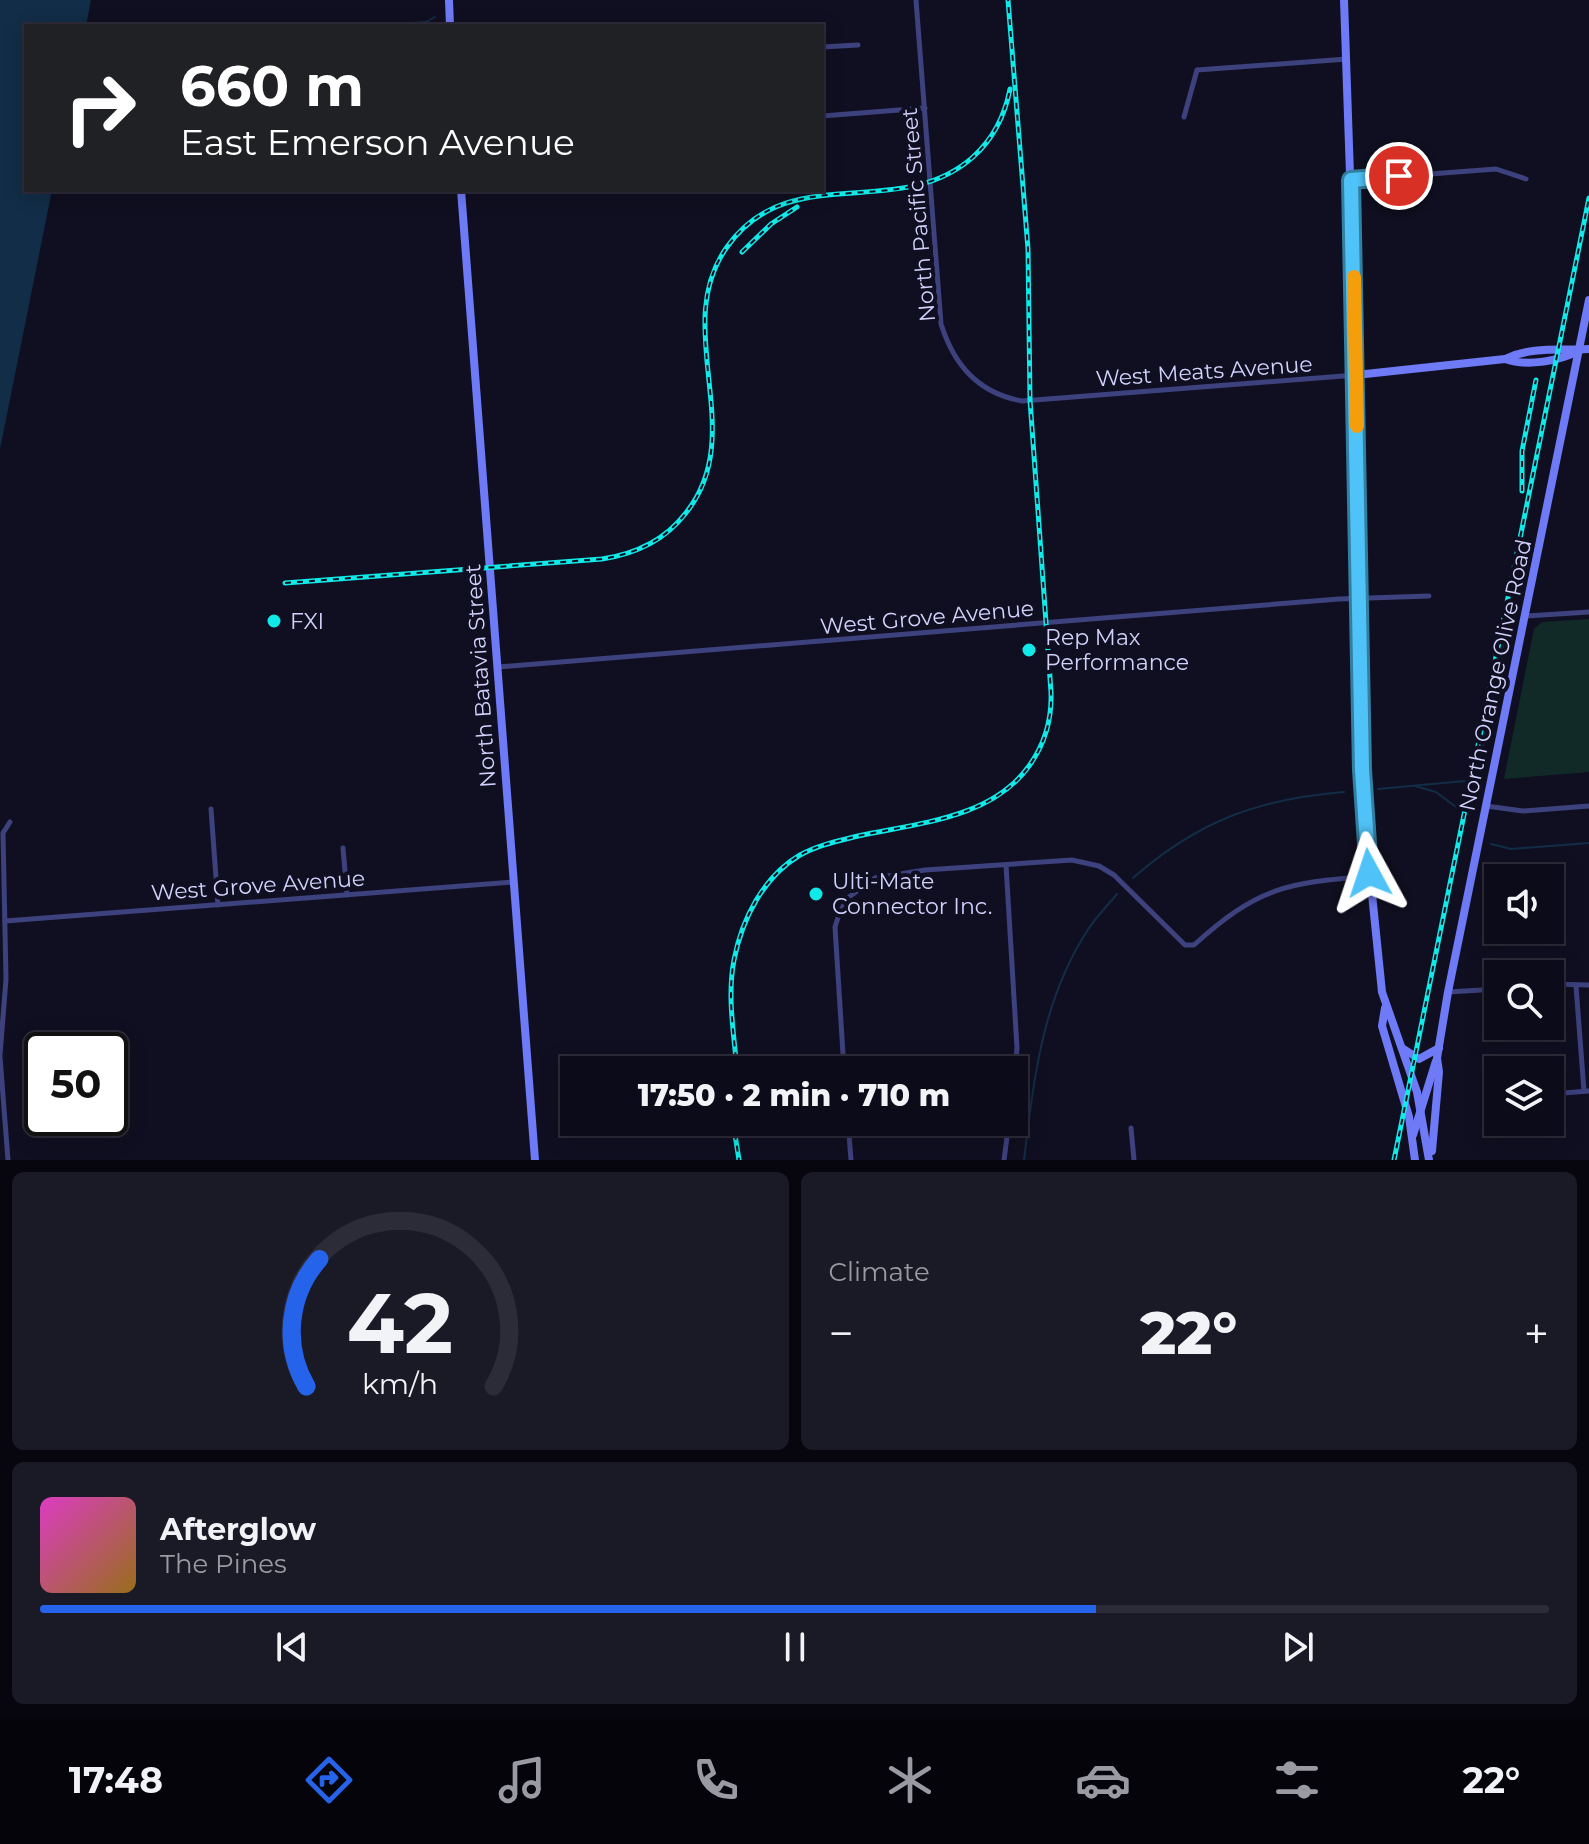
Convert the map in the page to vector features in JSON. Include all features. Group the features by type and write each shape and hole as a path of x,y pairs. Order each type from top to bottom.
{"main road":[{"path":"449,0 450,24"},
{"path":"1344,0 1356,375 1362,770 1377,956 1385,1007 1402,1048 1421,1111 1430,1160"},
{"name":"North Batavia Street","path":"461,192 535,1160"},
{"name":"North Orange Olive Road","path":"1413,1136 1438,1053 1486,806 1584,350 1589,300"},
{"path":"1356,375 1505,359 1515,363 1565,358 1584,350"},
{"path":"1385,1007 1382,1026 1413,1136 1415,1160"},
{"path":"1402,1048 1419,1059 1438,1053"},
{"name":"North Orange Olive Road","path":"1430,1160 1439,1072 1438,1053"}],"street":[{"name":"North Pacific Street","path":"916,0 932,183 937,296 949,348 975,381 1005,398 1022,401 1055,399"},
{"path":"824,47 858,45"},
{"path":"1184,117 1197,70 1348,59"},
{"path":"824,116 925,108"},
{"path":"1351,180 1496,169 1526,179"},
{"name":"West Meats Avenue","path":"1055,399 1356,375"},
{"name":"West Grove Avenue","path":"498,667 1358,598 1429,596"},
{"path":"1527,616 1589,612"},
{"path":"1486,806 1523,811 1589,806"},
{"path":"211,809 218,905"},
{"path":"8,1160 0,1056 5,1015 3,833 10,822"},
{"path":"343,848 347,895"},
{"path":"843,1056 835,927 849,897 875,878 925,870 1072,860 1099,866 1114,875 1185,945 1190,946 1222,919 1256,897 1296,883 1370,876"},
{"path":"1006,865 1016,1056"},
{"name":"West Grove Avenue","path":"5,921 514,882"},
{"path":"1564,985 1589,985"},
{"path":"1564,1093 1587,1091 1576,986"},
{"path":"1448,992 1484,990"},
{"path":"1131,1128 1134,1160"},
{"path":"849,1136 851,1160"},
{"path":"1004,1160 1007,1136"}],"green space":[{"path":"1589,619 1589,772 1504,779 1534,629 1542,622"}],"water":[{"path":"0,0 91,0 86,24 24,24 24,192 52,192 0,449"}],"waterway":[{"path":"397,24 426,22 435,17"},
{"path":"1475,784 1510,617"},
{"path":"1378,789 1465,781"},
{"path":"1415,786 1436,792 1456,807"},
{"path":"1133,878 1181,842 1231,816 1284,800 1344,792"},
{"path":"1491,844 1511,849 1589,843"},
{"path":"1024,1160 1037,1069 1050,1011 1073,955 1092,924 1117,894"}],"railway":[{"path":"736,1056 731,1001 734,960 742,929 756,900 775,875 800,855 821,846 951,816 995,797 1013,784 1029,766 1046,731 1051,692 1030,400 1028,249 1008,0"},
{"path":"285,583 602,559 626,554 658,539 685,514 703,483 711,450 712,416 705,312 711,278 727,247 753,220 782,205 813,197 912,186 944,176 973,157 987,142 1005,108 1010,89"},
{"path":"1394,1160 1589,198"},
{"path":"742,252 771,224 797,207"},
{"path":"1522,491 1522,451 1536,380"},
{"path":"735,1136 739,1160"}],"slow traffic":[{"path":"1354,277 1357,426"}],"place":[{"name":"FXI","path":"274,621"},
{"name":"Rep Max Performance","path":"1029,650"},
{"name":"Ulti-Mate Connector Inc.","path":"816,894"}],"route":[{"path":"1369,873 1362,770 1351,180 1399,176"}]}
